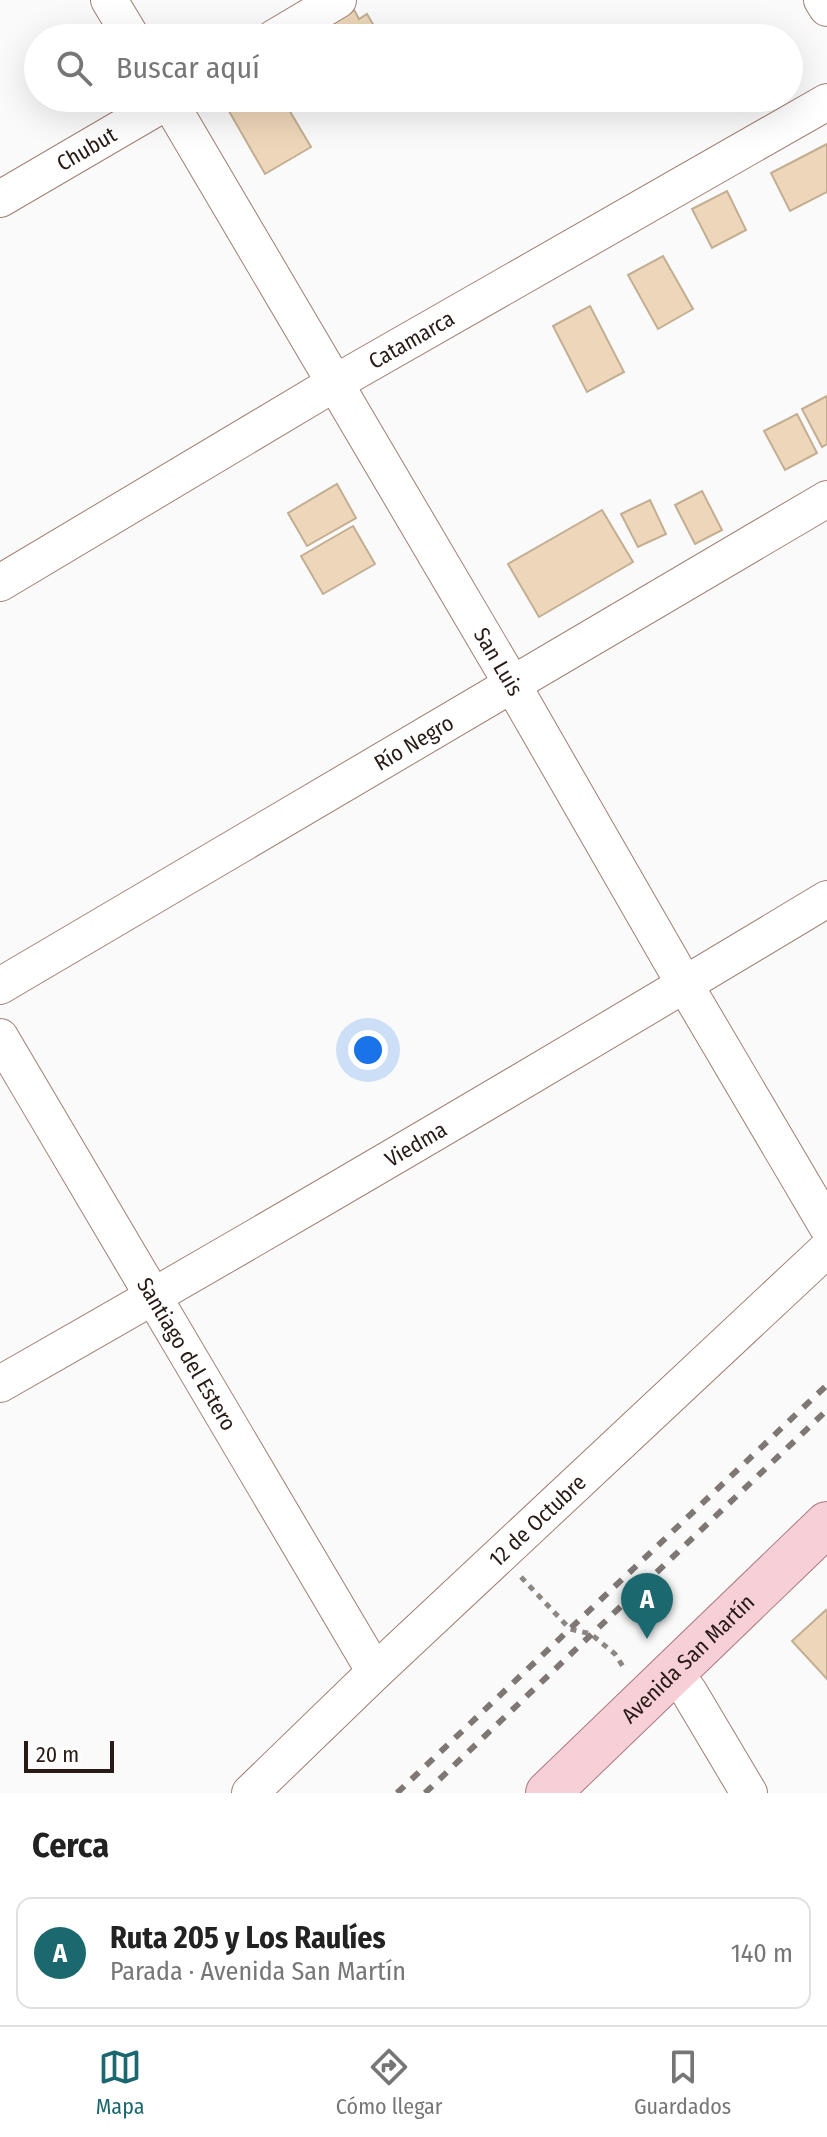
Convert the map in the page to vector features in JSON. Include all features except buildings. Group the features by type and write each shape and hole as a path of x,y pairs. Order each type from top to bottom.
{"main road":[{"name":"Avenida San Martín","path":"587,1793 669,1689 827,1524"},
{"name":"Avenida San Martín","path":"548,1793 669,1689 827,1561"}],"street":[{"path":"109,0 124,24"},
{"path":"298,24 338,0"},
{"path":"822,0 827,8"},
{"name":"Catamarca","path":"0,583 335,383 827,102"},
{"name":"Chubut","path":"0,199 147,112"},
{"name":"San Luis","path":"177,112 827,1226"},
{"name":"Río Negro","path":"0,986 827,499"},
{"name":"Viedma","path":"0,1384 827,899"},
{"name":"Santiago del Estero","path":"0,1037 375,1672"},
{"name":"12 de Octubre","path":"250,1793 827,1249"},
{"path":"669,1689 749,1793"}],"path":[{"path":"497,1558 521,1577 570,1629 591,1634 615,1654 669,1689"}],"railway":[{"path":"397,1793 827,1385"},
{"path":"425,1793 827,1410"}],"place":[{"name":"Ruta 205 y Los Raulíes","path":"647,1639"}]}
